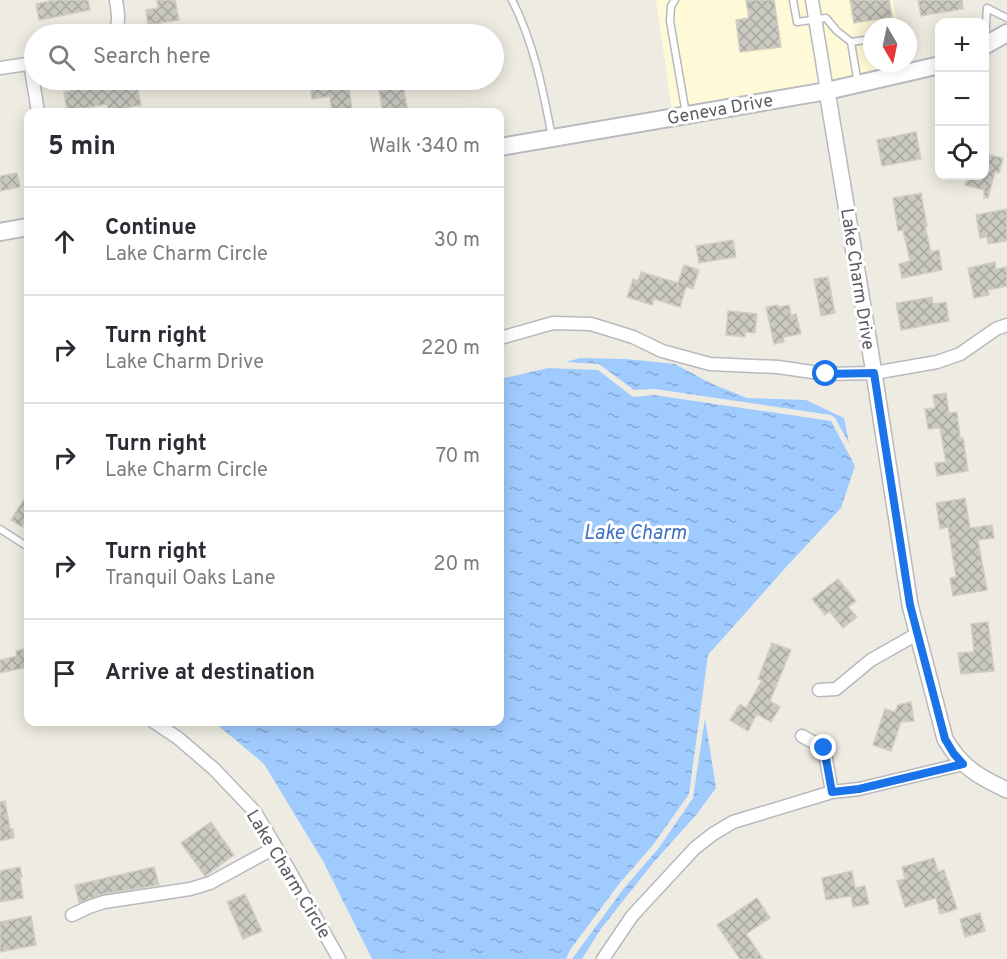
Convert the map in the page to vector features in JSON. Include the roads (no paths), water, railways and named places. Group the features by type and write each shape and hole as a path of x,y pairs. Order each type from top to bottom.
{"main road":[{"path":"989,44 1007,33"},
{"name":"Geneva Drive","path":"917,67 935,65"},
{"name":"Geneva Drive","path":"504,146 827,91 895,72"},
{"path":"0,232 24,228"}],"street":[{"path":"116,0 118,24"},
{"path":"812,0 827,91"},
{"path":"0,68 24,64"},
{"path":"35,90 38,108"},
{"name":"Lake Charm Drive","path":"827,91 910,605 917,633 945,739 963,764 1007,790"},
{"path":"504,337 554,323 591,324 633,336 662,351 710,364 778,367 826,374 874,373 937,362 960,354 996,329 1007,325"},
{"path":"819,690 836,689 872,660 917,633"},
{"name":"Lake Charm Circle","path":"160,726 178,738 214,769 255,812 339,959"},
{"path":"802,736 824,748 832,792"},
{"path":"603,959 632,916 695,848 733,822 832,792 859,789 963,764"},
{"path":"72,915 104,902 190,889 210,883 276,847"}],"lane":[{"path":"512,0 531,44 552,138"},
{"path":"675,0 671,6 669,21 686,115"},
{"path":"793,0 797,21 826,18 851,42 858,84"},
{"path":"986,18 987,8 1007,18"},
{"path":"851,42 863,40"},
{"path":"0,529 24,544"}],"water":[{"path":"580,358 626,359 675,364 710,383 747,398 806,400 844,418 849,443 831,415 655,389 634,390 599,364 566,362"},
{"name":"Lake Charm","path":"548,368 598,370 633,397 654,395 831,421 855,466 841,508 708,655 689,794 653,845 619,884 570,950 566,959 372,959 323,861 264,764 219,726 504,726 504,378"},
{"path":"705,718 716,788 600,930 582,959 572,959 624,888 658,849 693,798"}]}
